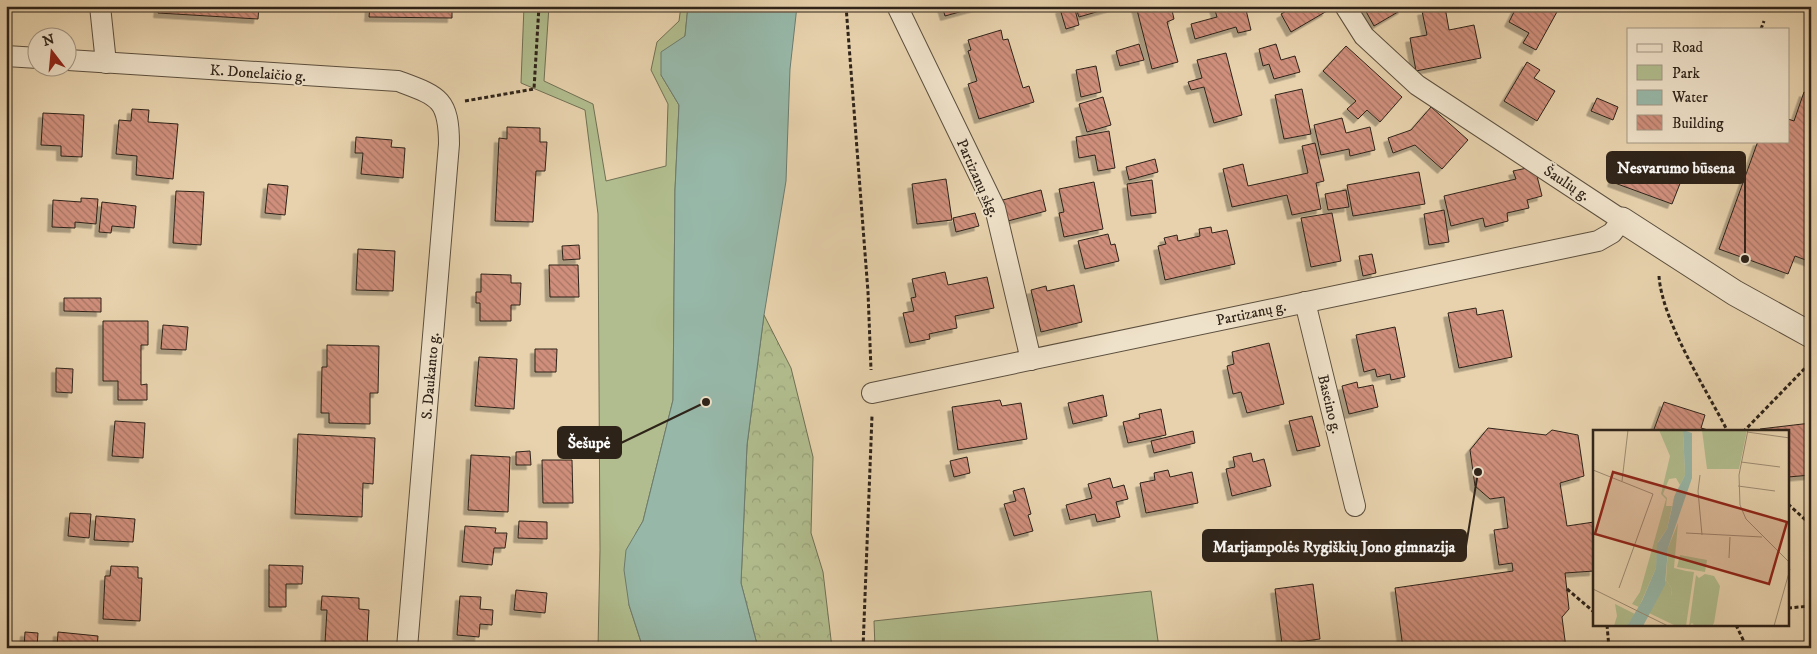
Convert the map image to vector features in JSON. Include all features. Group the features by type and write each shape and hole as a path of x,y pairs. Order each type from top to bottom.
{"street":[{"path":"100,6 106,63"},
{"name":"Partizanų skg.","path":"897,6 995,208 1031,360"},
{"name":"Šaulių g.","path":"1345,6 1364,36 1417,85 1735,293 1811,334"},
{"path":"6,56 28,57"},
{"name":"K. Donelaičio g.","path":"78,61 398,82 424,90 443,104"},
{"name":"S. Daukanto g.","path":"407,648 449,144 449,123 443,104"},
{"name":"Partizanų g.","path":"872,393 1598,241 1612,233 1622,220"},
{"name":"Baseino g.","path":"1305,302 1355,506"}],"path":[{"path":"443,104 534,88 539,6"},
{"path":"846,6 868,292 872,393 863,648"},
{"path":"1761,28 1764,21"},
{"path":"1664,246 1659,276 1660,294 1668,317 1727,430"},
{"path":"1745,430 1811,362"},
{"path":"1790,506 1811,525"},
{"path":"1567,589 1593,611"},
{"path":"1790,608 1811,606"},
{"path":"1607,626 1609,648"},
{"path":"1736,626 1747,648"}],"green space":[{"path":"524,6 549,6 544,81 593,104 606,181 666,166 668,104 651,70 657,42 679,21 681,6 688,6 685,36 661,75 679,105 675,190 673,400 643,521 636,533 629,605 643,648 598,648 600,550 598,214 585,110 521,83"},
{"path":"764,315 791,368 813,457 811,533 823,572 832,648 758,648 741,583 747,445"},
{"path":"1151,591 1159,648 875,648 874,621"}],"water":[{"path":"688,6 797,6 790,69 786,181 764,315 747,445 741,583 758,648 643,648 629,605 624,570 626,550 643,521 673,400 675,190 679,105 661,75 661,52 685,36"}],"building":[{"path":"159,6 259,6 258,19 158,13"},
{"path":"370,6 452,6 452,18 369,17"},
{"path":"942,6 981,6 945,16"},
{"path":"1074,6 1079,25 1066,29 1060,9"},
{"path":"1075,6 1117,6 1079,17"},
{"path":"1136,6 1171,6 1174,19 1167,22 1178,62 1152,69"},
{"path":"1210,6 1245,6 1251,30 1238,33 1236,27 1195,39 1191,24 1217,17 1214,7"},
{"path":"1288,6 1324,6 1327,11 1291,32 1281,14 1290,9"},
{"path":"1363,6 1401,6 1403,9 1374,26"},
{"path":"1517,6 1552,6 1558,10 1536,50 1523,43 1529,33 1509,22"},
{"path":"1445,7 1449,30 1474,25 1481,58 1416,71 1410,38 1427,35 1422,11"},
{"path":"1001,30 1003,40 1008,39 1023,88 1029,86 1034,102 979,119 968,84 977,81 968,51 971,50 968,40"},
{"path":"1139,44 1144,60 1120,66 1116,51"},
{"path":"1276,44 1281,60 1295,56 1300,72 1274,79 1269,64 1263,66 1259,49"},
{"path":"1346,46 1402,97 1380,122 1367,110 1358,119 1347,109 1356,101 1323,71"},
{"path":"1226,53 1242,115 1214,123 1204,87 1191,90 1188,82 1202,78 1197,60"},
{"path":"1527,62 1540,70 1534,78 1555,91 1537,121 1504,101"},
{"path":"1096,66 1101,92 1081,97 1076,70"},
{"path":"1302,89 1311,134 1284,139 1275,95"},
{"path":"1804,92 1811,95 1811,262 1795,256 1788,274 1719,249 1758,142 1790,142 1790,120 1794,121"},
{"path":"1103,97 1111,125 1087,132 1079,104"},
{"path":"1597,98 1618,107 1613,120 1591,111"},
{"path":"1431,107 1468,140 1442,169 1415,145 1393,153 1388,138 1411,130"},
{"path":"132,109 149,110 148,122 178,124 173,179 136,175 137,156 116,154 119,120 131,121"},
{"path":"43,113 84,115 82,157 61,156 61,146 41,145"},
{"path":"1342,118 1346,133 1370,127 1375,150 1350,156 1349,149 1321,155 1314,125"},
{"path":"507,127 540,128 540,142 547,142 545,171 536,171 533,222 495,221 499,138 507,139"},
{"path":"1109,131 1115,168 1098,171 1095,155 1079,158 1076,137"},
{"path":"356,137 392,140 391,147 405,148 403,178 361,174 363,153 355,153"},
{"path":"1315,143 1324,181 1316,183 1321,209 1292,215 1287,195 1232,207 1223,169 1243,164 1248,186 1308,173 1302,146"},
{"path":"1621,158 1681,181 1672,204 1612,182"},
{"path":"1155,159 1158,172 1129,180 1126,167"},
{"path":"1527,168 1537,176 1542,196 1527,200 1529,208 1507,213 1508,221 1485,227 1483,218 1451,226 1444,196 1516,179 1513,171"},
{"path":"1419,172 1425,204 1353,216 1347,185"},
{"path":"946,179 952,220 917,224 912,184"},
{"path":"1152,180 1156,213 1131,216 1127,184"},
{"path":"1094,182 1103,229 1064,237 1059,213 1064,212 1059,189"},
{"path":"268,184 288,186 285,215 265,213"},
{"path":"1041,190 1046,211 1004,222 999,201"},
{"path":"1346,190 1349,207 1328,210 1325,194"},
{"path":"176,191 204,192 201,245 173,243"},
{"path":"81,198 98,199 96,224 75,222 75,228 52,227 53,200 81,202"},
{"path":"102,202 136,206 134,228 112,226 111,233 99,232"},
{"path":"1444,210 1449,242 1429,245 1424,214"},
{"path":"975,213 979,226 956,232 953,218"},
{"path":"1332,213 1341,261 1311,267 1301,218"},
{"path":"1211,227 1212,233 1227,230 1235,264 1165,280 1158,246 1166,244 1164,238 1177,235 1178,241 1200,236 1199,229"},
{"path":"1108,234 1111,245 1115,244 1119,261 1085,269 1078,241"},
{"path":"579,245 580,259 563,260 562,246"},
{"path":"358,249 395,251 393,291 356,290"},
{"path":"1372,254 1376,273 1363,276 1359,256"},
{"path":"549,265 578,265 579,297 550,297"},
{"path":"945,272 948,285 987,277 994,308 955,316 957,328 929,334 930,339 910,343 903,313 914,311 911,298 916,297 912,279"},
{"path":"481,274 511,275 511,283 521,283 520,305 511,305 511,321 480,321 480,303 476,303 476,292 481,292"},
{"path":"1074,285 1082,322 1041,332 1031,290 1046,286 1047,291"},
{"path":"64,298 101,298 101,312 64,311"},
{"path":"1476,308 1477,315 1503,310 1512,357 1459,368 1448,313"},
{"path":"103,321 148,321 148,345 141,345 141,385 147,384 147,400 118,400 118,381 103,381"},
{"path":"163,325 188,327 186,350 161,349"},
{"path":"1395,327 1405,377 1391,380 1390,374 1377,377 1375,369 1364,372 1356,335"},
{"path":"1269,343 1284,404 1247,413 1241,392 1233,394 1227,366 1234,364 1232,352"},
{"path":"327,345 379,346 378,393 370,393 370,424 329,423 329,413 321,413 322,367 327,367"},
{"path":"535,349 557,349 556,372 535,372"},
{"path":"479,357 517,359 514,409 475,406"},
{"path":"56,368 73,369 72,393 56,392"},
{"path":"1357,382 1358,388 1373,385 1378,407 1349,414 1342,386"},
{"path":"1103,395 1107,416 1073,424 1068,403"},
{"path":"1000,400 1002,406 1021,403 1027,439 958,450 952,407"},
{"path":"1664,402 1705,415 1701,428 1708,430 1654,430"},
{"path":"1161,409 1166,435 1128,443 1123,422 1140,418 1139,414"},
{"path":"1312,416 1320,446 1297,451 1289,421"},
{"path":"115,421 145,423 143,458 112,456"},
{"path":"1811,423 1811,475 1790,477 1790,430 1760,429"},
{"path":"1488,428 1546,435 1552,430 1578,435 1584,476 1560,483 1567,526 1593,522 1593,571 1565,573 1569,609 1562,617 1566,648 1403,648 1395,588 1513,571 1512,563 1499,565 1494,530 1508,528 1504,497 1490,499 1475,486 1470,450"},
{"path":"1193,431 1195,443 1154,453 1151,441"},
{"path":"298,434 375,438 373,484 363,483 362,517 295,514"},
{"path":"530,451 531,465 516,465 516,452"},
{"path":"1251,453 1253,462 1264,459 1271,486 1232,496 1226,469 1235,467 1233,457"},
{"path":"471,455 510,457 508,512 468,510"},
{"path":"967,457 970,473 954,477 950,461"},
{"path":"542,460 572,460 573,503 543,503"},
{"path":"1168,470 1170,477 1192,472 1198,503 1146,513 1140,483 1155,480 1154,473"},
{"path":"1110,478 1113,488 1124,485 1128,499 1116,502 1120,517 1097,522 1095,514 1070,520 1066,505 1092,498 1088,484"},
{"path":"1024,488 1031,514 1028,515 1033,531 1014,536 1004,504 1016,501 1013,491"},
{"path":"70,513 91,514 89,538 68,536"},
{"path":"96,516 135,519 133,542 94,540"},
{"path":"519,521 547,522 547,539 518,538"},
{"path":"465,526 496,528 495,533 507,533 505,548 494,548 492,565 462,562"},
{"path":"269,565 303,566 302,584 286,584 286,607 269,607"},
{"path":"111,566 138,567 138,578 142,578 140,621 103,619 105,576 110,576"},
{"path":"1313,584 1320,639 1282,644 1275,589"},
{"path":"516,590 547,593 545,613 514,610"},
{"path":"322,596 359,598 359,609 369,610 367,645 325,643 327,610 321,610"},
{"path":"460,596 481,597 480,609 493,610 492,625 480,624 479,637 457,635"},
{"path":"25,632 38,633 37,648 24,648"},
{"path":"58,632 98,636 97,648 57,648"}],"place":[{"name":"Nesvarumo būsena","path":"1745,259"},
{"name":"Šešupė","path":"706,402"},
{"name":"Marijampolės Rygiškių Jono gimnazija","path":"1478,472"}]}
